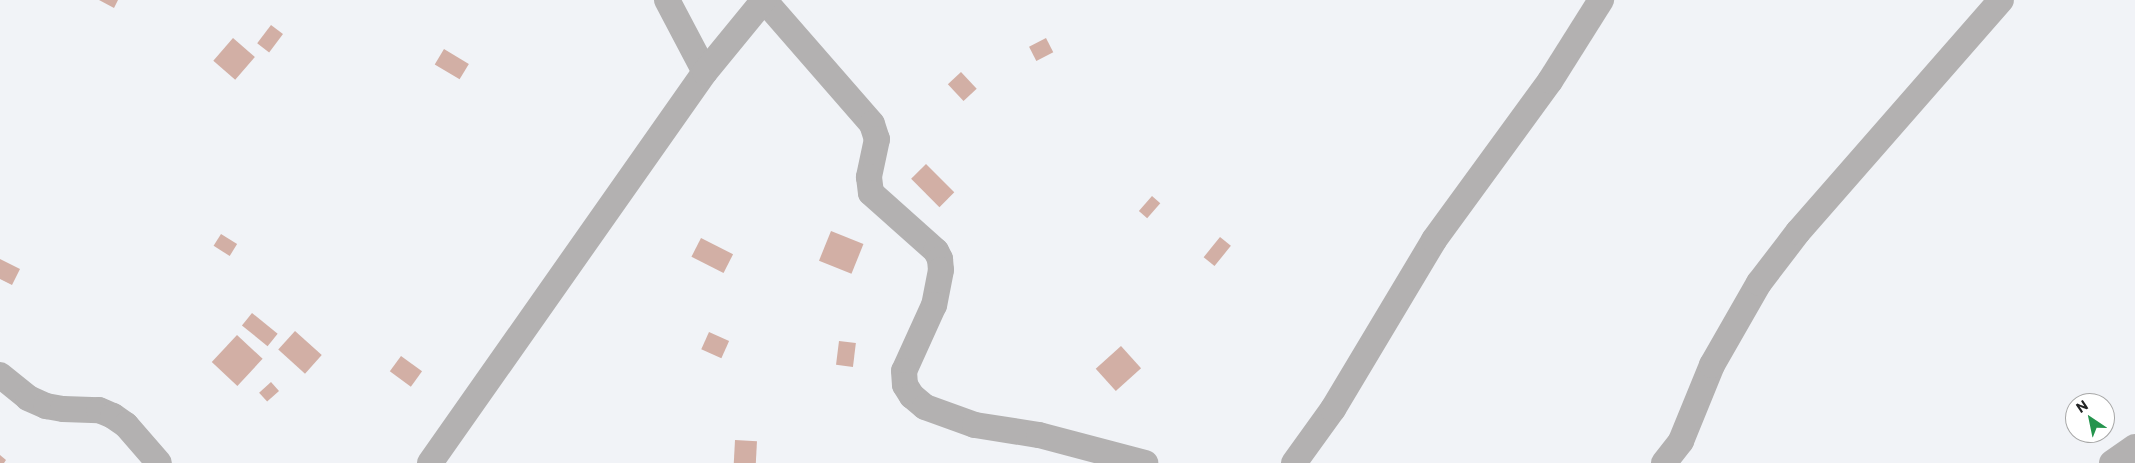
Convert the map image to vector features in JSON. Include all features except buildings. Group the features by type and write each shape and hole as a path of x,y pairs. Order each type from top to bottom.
{"street":[{"path":"667,0 704,72"},
{"path":"430,463 704,72 764,0 872,124 877,139 869,177 871,192 936,251 940,259 941,270 934,305 904,371 905,385 912,396 925,407 975,425 1039,435 1145,463"},
{"path":"1294,463 1333,409 1434,240 1550,81 1601,0"},
{"path":"1664,463 1681,441 1712,365 1759,284 1798,232 2000,0"},
{"path":"0,375 28,398 46,406 63,409 99,410 113,416 126,425 159,463"},
{"path":"2112,463 2135,447"}]}
